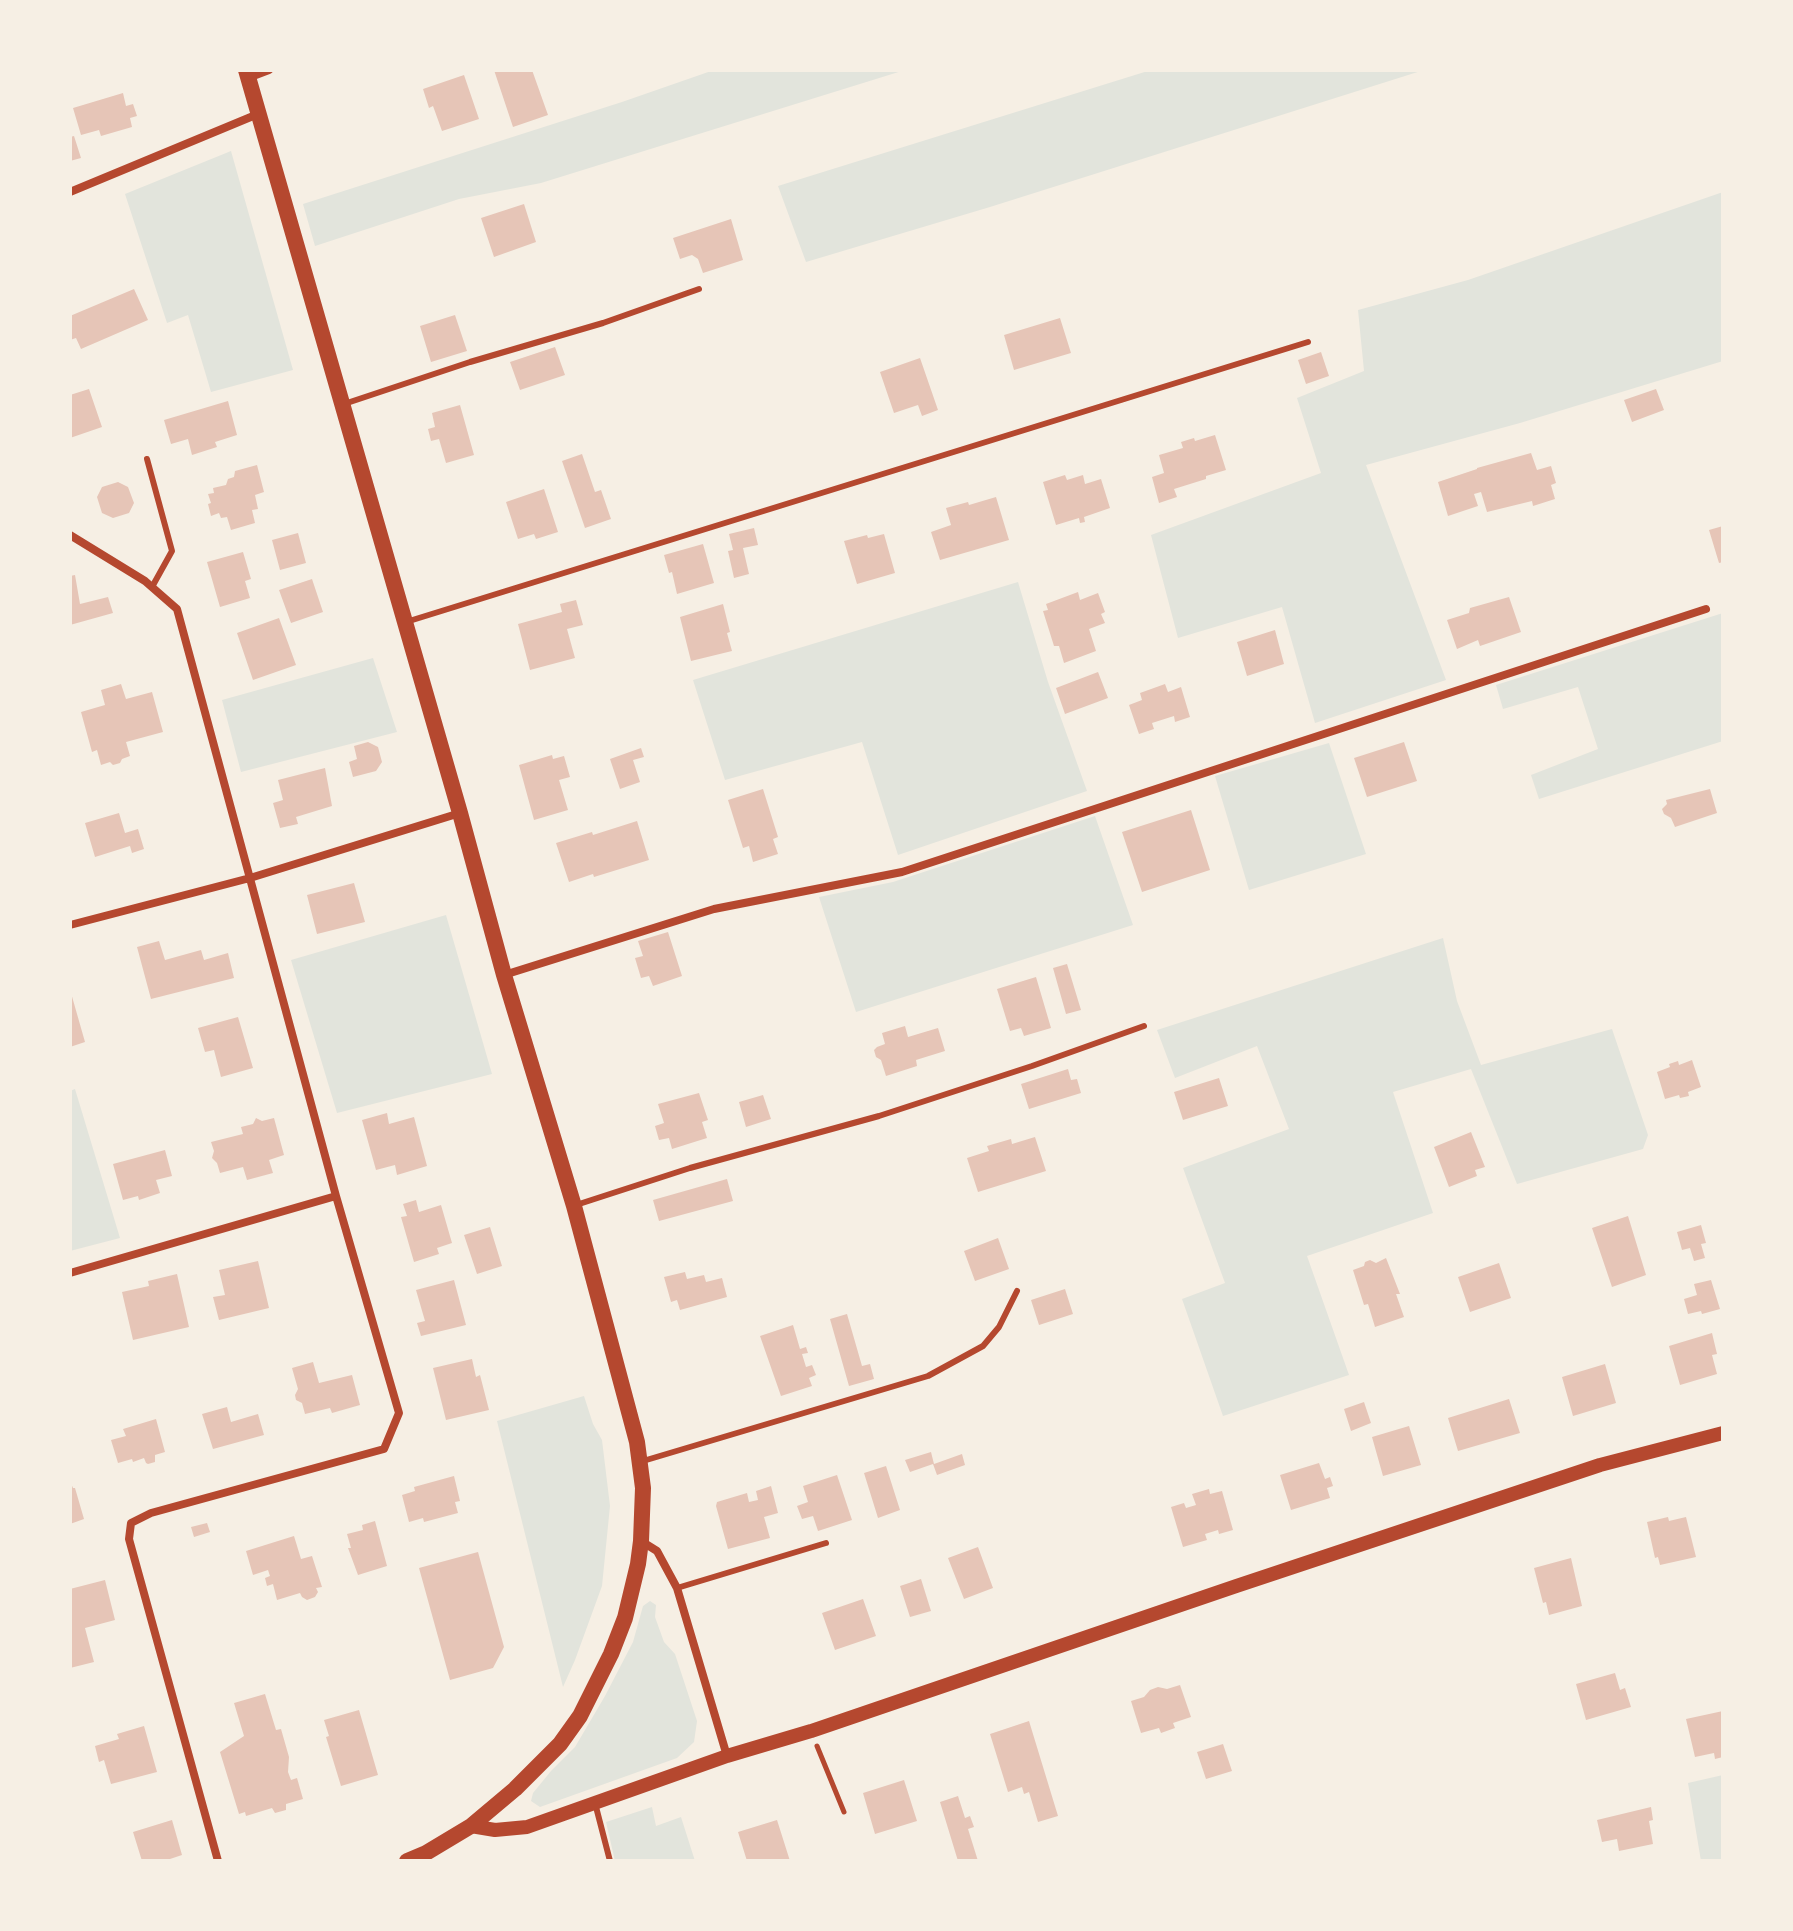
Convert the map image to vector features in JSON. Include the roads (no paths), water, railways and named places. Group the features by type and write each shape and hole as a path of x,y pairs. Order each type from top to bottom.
{"main road":[{"path":"247,74 406,622 504,975 574,1206 637,1442 643,1488 638,1564 625,1618 580,1716 538,1768 471,1826 407,1861"}],"street":[{"path":"247,74 269,70"},
{"path":"70,192 258,113"},
{"path":"70,535 145,581 177,609 336,1196 399,1413 384,1449 151,1513 131,1523 129,1539 218,1861"},
{"path":"504,975 714,909 902,872 1706,609"},
{"path":"70,925 250,878 460,813"},
{"path":"70,1273 336,1196"},
{"path":"471,1826 495,1830 527,1827 727,1756 811,1731 1600,1465 1723,1433"},
{"path":"641,1541 657,1551 677,1588 727,1756"}],"lane":[{"path":"343,404 603,323 699,289"},
{"path":"406,622 1308,342"},
{"path":"147,459 172,551 152,587"},
{"path":"574,1206 690,1168 893,1112 1144,1026"},
{"path":"639,1462 928,1376 983,1346 999,1327 1017,1291"},
{"path":"677,1588 826,1543"},
{"path":"595,1803 610,1861"}]}
